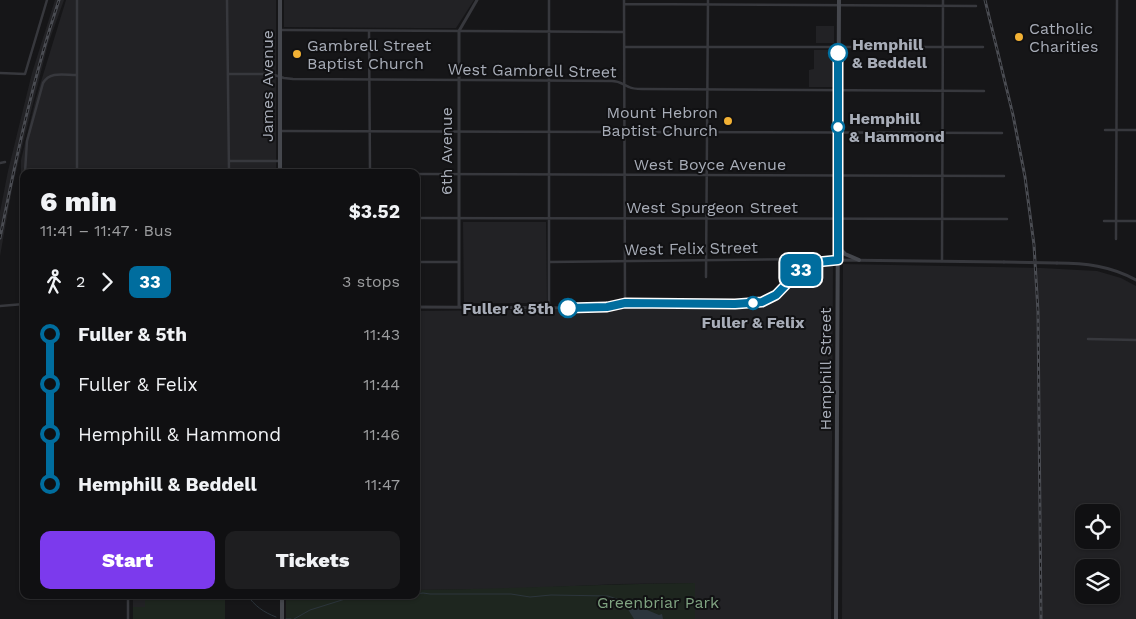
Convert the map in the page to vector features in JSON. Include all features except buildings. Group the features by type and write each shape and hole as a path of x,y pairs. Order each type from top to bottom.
{"main road":[{"name":"James Avenue","path":"280,0 280,169"},
{"name":"Hemphill Street","path":"836,619 839,0"},
{"path":"838,247 845,254 859,260"},
{"path":"282,599 282,619"}],"street":[{"path":"0,73 25,74 47,0"},
{"path":"77,0 77,169"},
{"path":"227,0 228,169"},
{"name":"6th Avenue","path":"459,307 459,31 476,0"},
{"path":"549,0 549,307"},
{"path":"624,0 625,303"},
{"path":"706,277 708,0"},
{"path":"942,261 943,0"},
{"path":"1116,238 1117,0"},
{"path":"624,4 976,6"},
{"path":"280,30 624,32"},
{"path":"369,31 370,169"},
{"path":"624,47 983,47"},
{"name":"West Gambrell Street","path":"228,74 271,74 293,79 619,81 626,87 633,89 984,91"},
{"path":"24,169 25,150 46,77 51,75 76,75"},
{"path":"1105,130 1136,130"},
{"path":"280,131 1002,133"},
{"path":"228,161 280,161"},
{"path":"0,162 5,162"},
{"name":"West Boyce Avenue","path":"420,174 1004,176"},
{"name":"West Spurgeon Street","path":"420,218 1008,219"},
{"path":"1104,221 1136,221"},
{"name":"West Felix Street","path":"549,262 806,259 818,262 859,260 1072,263 1116,270 1136,280"},
{"path":"796,260 802,268"},
{"path":"420,262 459,262"},
{"path":"420,307 599,308 625,303 735,304 762,302 776,295 802,268 818,262"},
{"path":"0,306 20,304"},
{"path":"1088,339 1136,340"},
{"path":"128,599 128,619"}],"shaded area":[{"path":"55,0 64,0 48,44 24,139 13,184 0,256 0,212 8,171 32,73"},
{"path":"66,0 276,0 276,169 21,169 21,160 36,98"},
{"path":"284,0 474,0 456,28 415,28 284,27"},
{"path":"816,26 834,26 834,43 816,43"},
{"path":"814,50 834,50 833,87 809,87 809,70 814,69"},
{"path":"463,222 546,222 547,303 464,303"},
{"path":"826,263 833,264 831,619 695,619 695,583 420,590 420,311 761,307 777,298 807,270"},
{"path":"843,264 1097,271 1121,278 1136,286 1136,619 842,619"},
{"path":"133,599 146,599 145,607 133,607"},
{"path":"633,604 659,615 662,614 663,619 634,619 626,606"}],"green space":[{"name":"Greenbriar Park","path":"695,583 695,619 286,619 286,599 420,599 420,590"},
{"path":"145,599 225,599 225,619 133,619 133,607 145,607"}],"waterway":[{"path":"420,593 511,594 530,597 551,595 608,596 623,601 627,605"},
{"path":"250,599 267,613 276,617"},
{"path":"294,619 310,610 345,599"},
{"path":"286,619 291,619"}],"railway":[{"path":"0,238 33,88 59,0"},
{"path":"985,0 1013,115 1025,177 1034,245 1038,312 1041,619"}],"bus line":[{"name":"33","path":"568,308 607,307 625,303 735,304 762,302 782,290 802,268 818,262 838,260 838,53"}],"place":[{"name":"Catholic Charities","path":"1019,37"},
{"name":"Hemphill & Beddell","path":"838,53"},
{"name":"Gambrell Street Baptist Church","path":"297,54"},
{"name":"Mount Hebron Baptist Church","path":"728,121"},
{"name":"Hemphill & Hammond","path":"838,127"},
{"name":"Fuller & Felix","path":"753,303"},
{"name":"Fuller & 5th","path":"568,308"}]}
